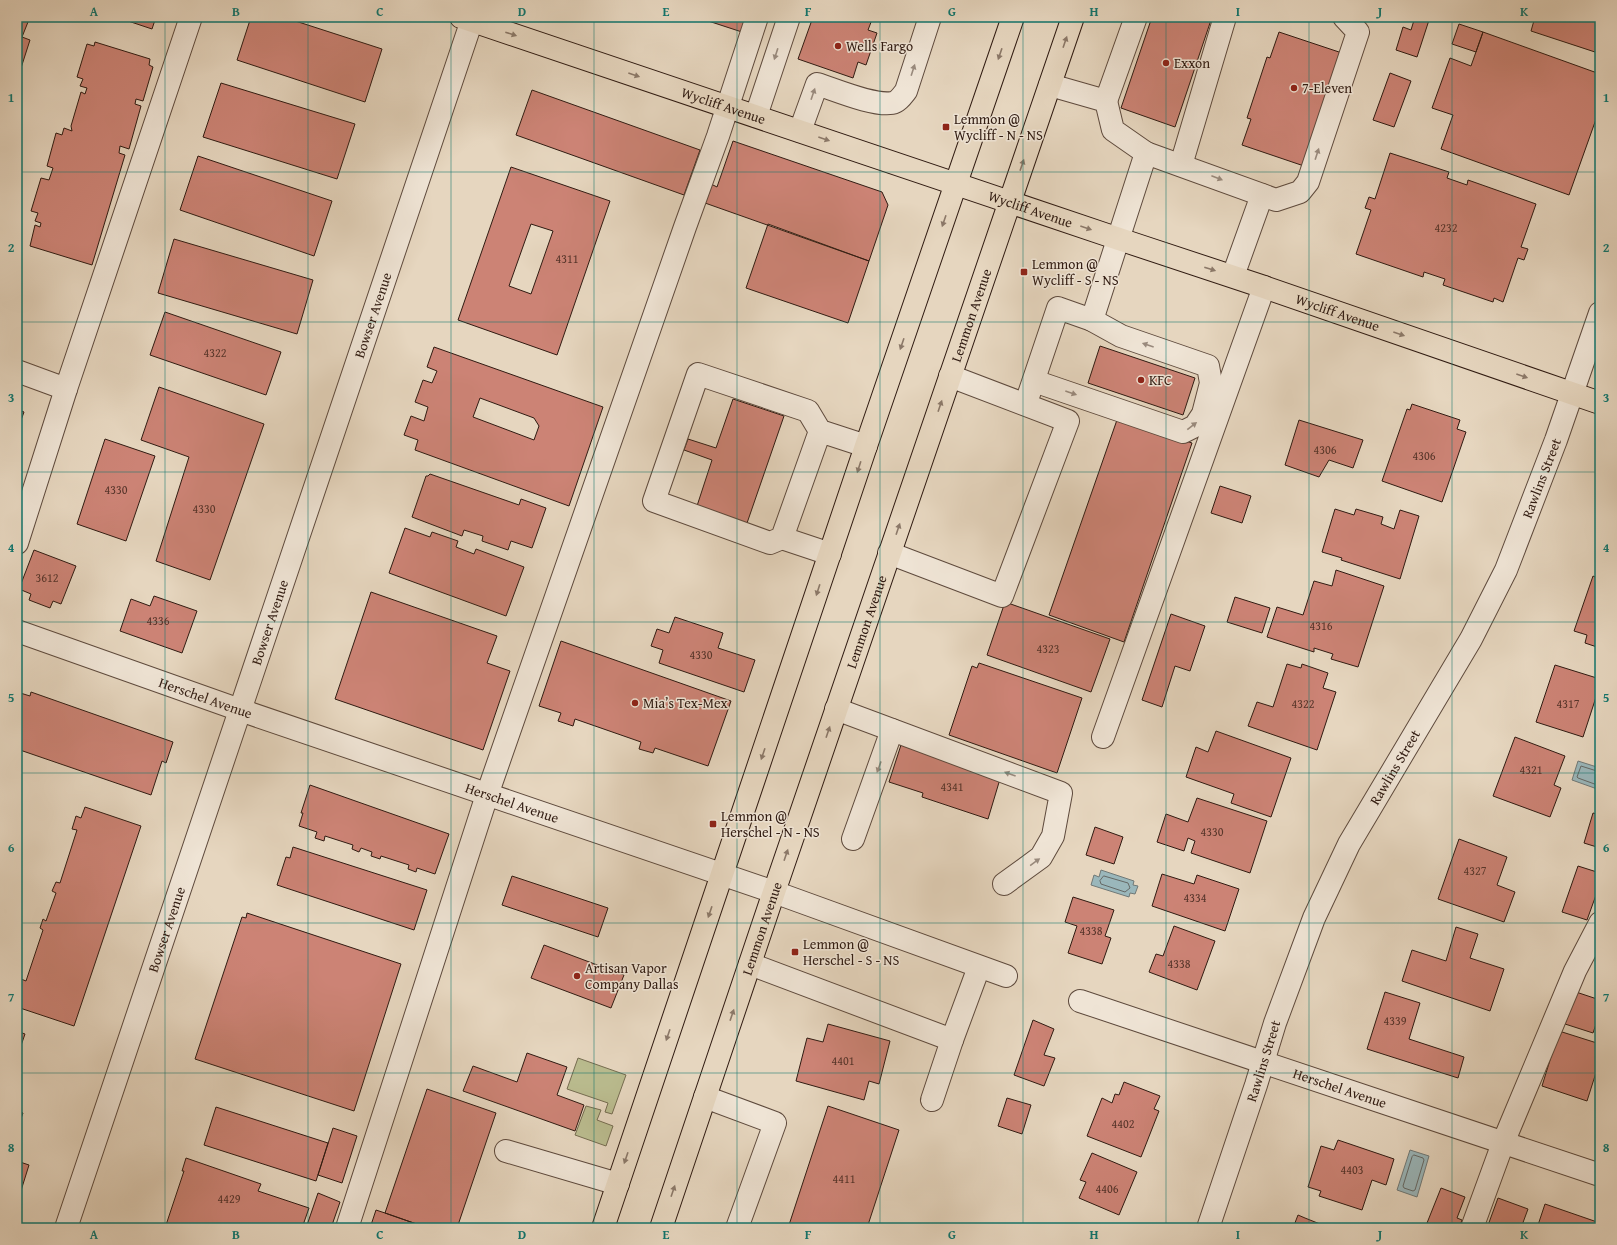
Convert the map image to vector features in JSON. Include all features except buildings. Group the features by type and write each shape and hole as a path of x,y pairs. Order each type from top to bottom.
{"main road":[{"path":"603,1228 866,446 1013,17"},
{"name":"Lemmon Avenue","path":"661,1228 836,709 1073,17"},
{"name":"Wycliff Avenue","path":"469,18 1119,240 1233,276 1600,403"}],"street":[{"path":"17,543 66,389 191,17"},
{"path":"347,1228 487,795 682,234 718,136 757,17"},
{"path":"756,116 789,17"},
{"path":"800,131 816,84 877,103 893,103 902,97 906,91 930,17"},
{"path":"1136,17 1106,101 1113,130 1146,153 1276,200 1300,192 1308,182 1358,32 1344,17"},
{"path":"1181,165 1225,17"},
{"name":"Bowser Avenue","path":"66,1228 240,710 469,18"},
{"path":"1050,85 1106,101"},
{"path":"1092,320 1146,153"},
{"path":"1233,276 1262,195"},
{"path":"1103,737 1264,287"},
{"path":"1026,404 1058,308 1092,320 1121,336 1208,366 1211,383 1203,414 1195,426 1183,432 1034,381"},
{"name":"Rawlins Street","path":"1208,1228 1275,1023 1314,918 1349,844 1471,639 1502,577 1556,440 1600,313"},
{"path":"17,371 66,389"},
{"path":"830,554 782,538 770,543 654,501 698,374 808,411 820,430 866,446"},
{"path":"890,553 1002,596 1068,421 950,376"},
{"path":"782,538 820,430"},
{"name":"Herschel Avenue","path":"17,631 240,710 774,892 1006,976"},
{"path":"836,709 1061,793 1053,836 1041,857 1004,884"},
{"path":"853,839 892,730"},
{"path":"1472,1228 1503,1143 1574,971 1600,923"},
{"path":"750,964 952,1040"},
{"path":"932,1100 979,967"},
{"name":"Herschel Avenue","path":"1080,1001 1600,1175"},
{"path":"705,1097 775,1123 737,1228"},
{"path":"506,1151 618,1184"}],"green space":[{"path":"578,1058 626,1075 612,1114 605,1112 608,1103 567,1089"},
{"path":"586,1106 601,1110 597,1120 613,1126 606,1146 575,1135"}],"water":[{"path":"1578,761 1600,768 1600,790 1572,780"},
{"path":"1101,870 1134,881 1133,885 1138,886 1135,894 1130,893 1129,897 1091,885 1094,875 1099,877"},
{"path":"1410,1150 1429,1156 1417,1197 1397,1190"}],"place":[{"name":"Wells Fargo","path":"838,46"},
{"name":"Exxon","path":"1166,63"},
{"name":"7-Eleven","path":"1294,88"},
{"name":"Lemmon @ Wycliff - N - NS","path":"946,127"},
{"name":"Lemmon @ Wycliff - S - NS","path":"1024,272"},
{"name":"KFC","path":"1141,380"},
{"name":"Mia’s Tex-Mex","path":"635,703"},
{"name":"Lemmon @ Herschel - N - NS","path":"713,824"},
{"name":"Lemmon @ Herschel - S - NS","path":"795,952"},
{"name":"Artisan Vapor Company Dallas","path":"577,976"}]}
